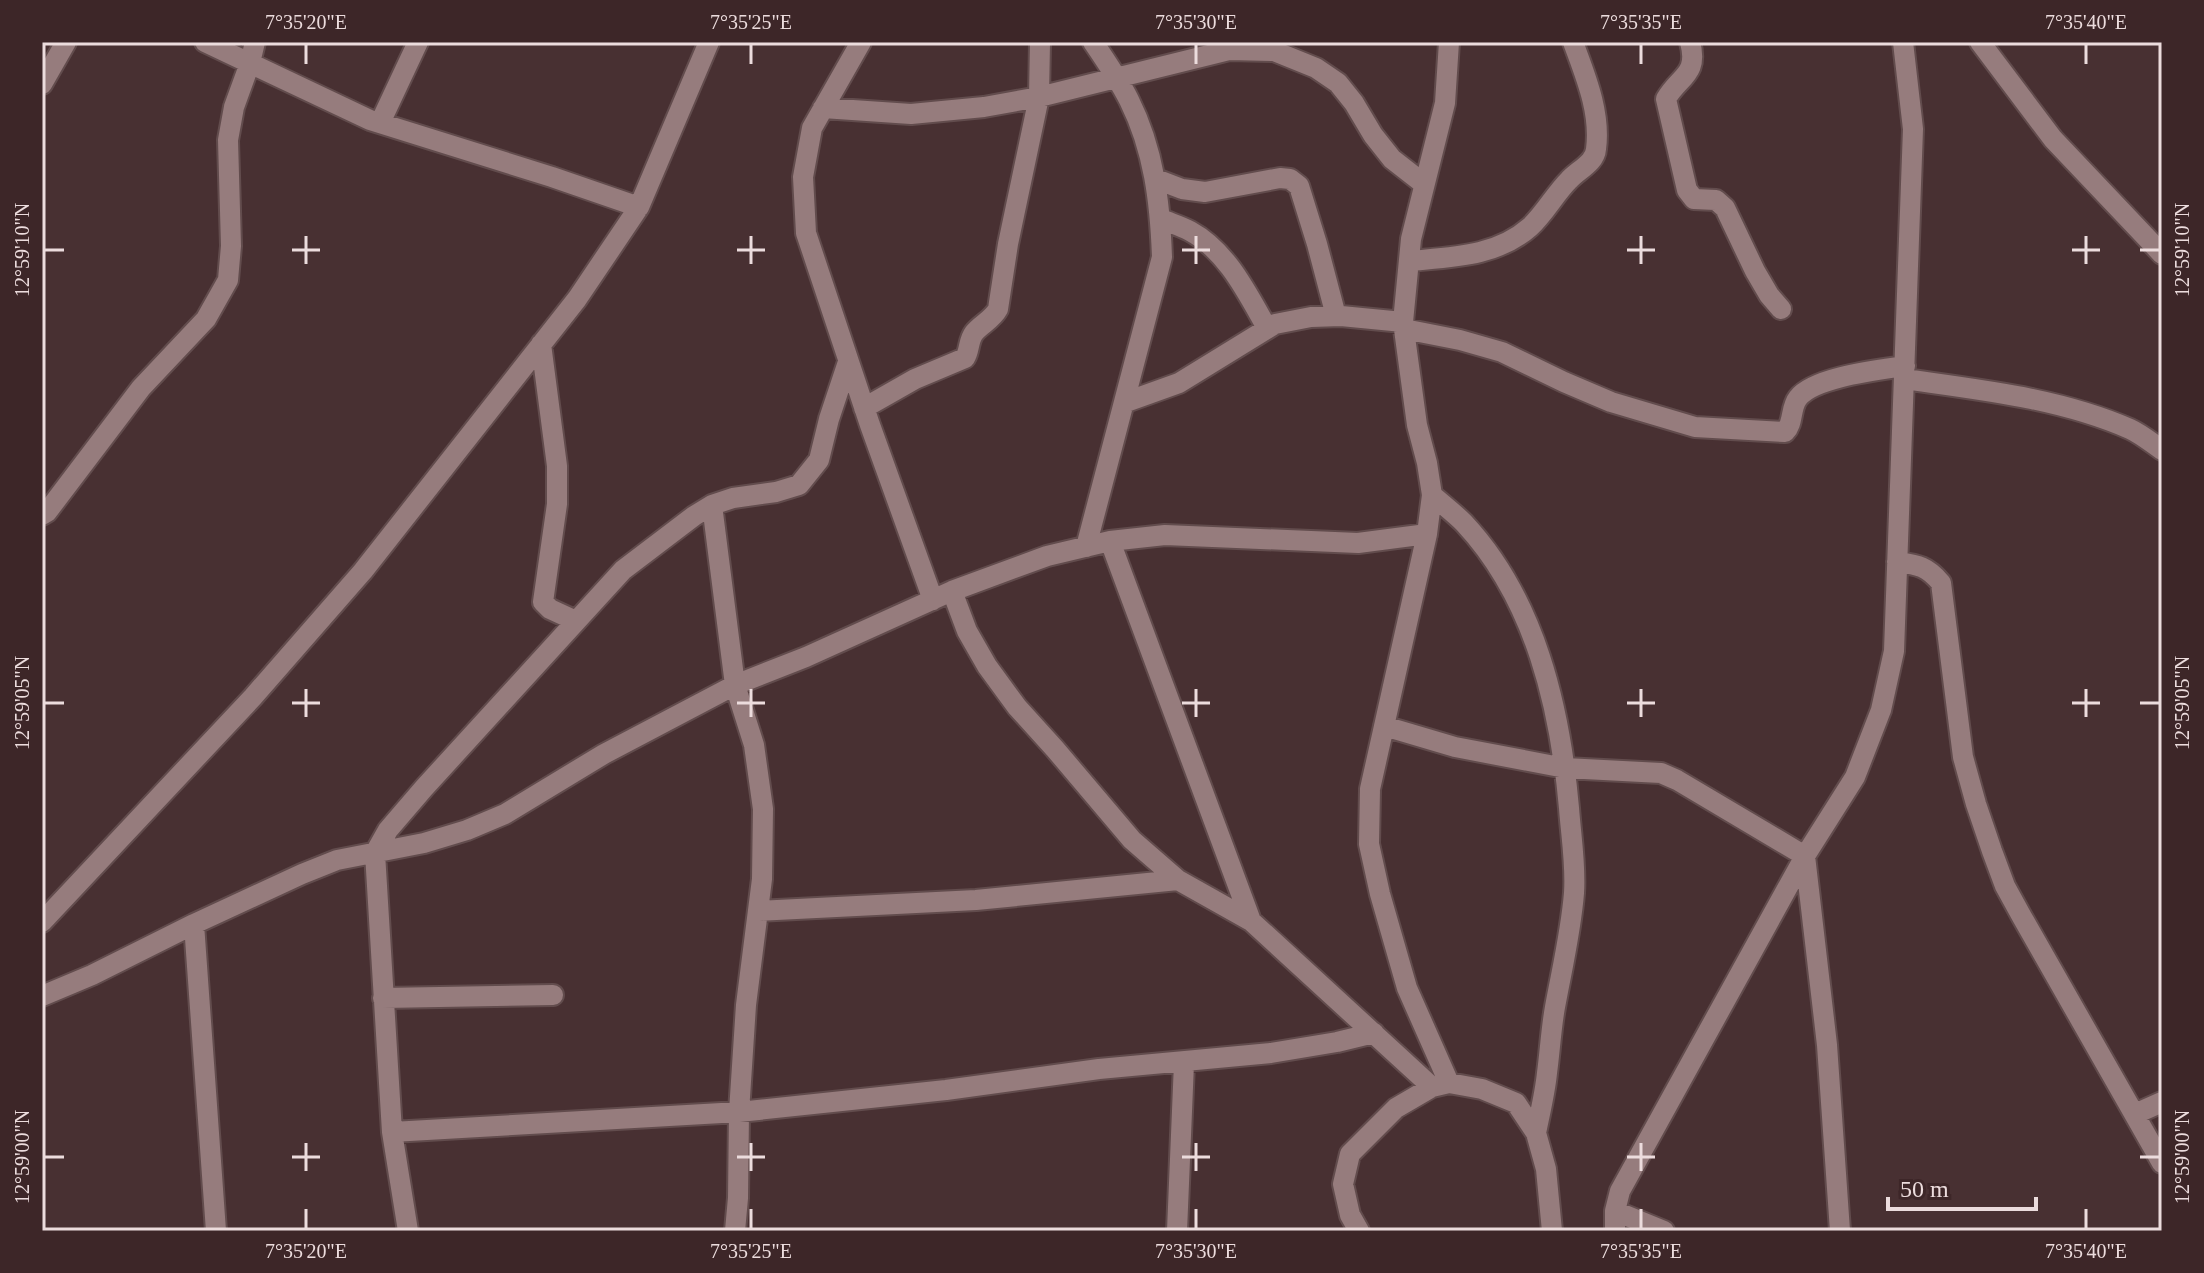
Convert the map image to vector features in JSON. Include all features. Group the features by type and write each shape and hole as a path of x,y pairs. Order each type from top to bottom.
{"street":[{"path":"42,84 66,42"},
{"path":"205,42 380,123 639,207"},
{"path":"42,515 141,388 206,319 228,280 231,246 228,140 234,107 255,42"},
{"path":"380,123 418,42"},
{"path":"42,922 253,697 363,571 577,299 639,207 709,42"},
{"path":"861,42 812,128 803,177 806,233 864,408 942,595 1017,707 1132,840 1178,880 1251,921 1374,1033 1441,1085 1482,1089 1516,1103 1536,1133 1546,1169 1552,1231"},
{"path":"864,408 915,379 965,358 974,334 998,309 1008,244 1039,97 1040,42"},
{"path":"1086,547 1162,257 1156,179 1147,144 1130,101 1093,42"},
{"path":"1441,1085 1407,988 1369,844 1370,789 1427,534 1432,495 1417,425 1404,326 1411,239 1445,103 1449,42"},
{"path":"1409,261 1478,255 1513,239 1531,226 1573,175 1594,159 1597,148 1595,117 1590,90 1573,42"},
{"path":"1690,42 1692,65 1683,81 1666,99 1687,190 1694,199 1716,200 1725,208 1755,271 1781,309"},
{"path":"1664,1231 1615,1221 1620,1191 1805,856 1855,777 1881,710 1894,651 1913,129 1903,42"},
{"path":"1980,42 2053,139 2162,254"},
{"path":"823,108 911,114 984,107 1039,97 1229,50 1274,46 1338,83 1392,159 1424,184"},
{"path":"1156,179 1182,189 1205,192 1280,178 1290,179 1299,186 1336,316"},
{"path":"1161,219 1192,231 1221,256 1241,282 1267,328"},
{"path":"1126,402 1179,383 1275,324 1336,316 1404,326 1502,352 1611,402 1695,427 1785,432 1790,426 1798,398 1812,388 1842,377 1905,372 2024,396 2079,411 2133,430 2162,450"},
{"path":"541,344 557,466 557,504 543,602 550,609 576,621"},
{"path":"408,1231 392,1132 375,853 388,830 424,788 623,570 712,505 799,485 819,460 848,362"},
{"path":"1432,495 1462,521 1486,549 1524,617 1540,657 1557,719 1565,768 1574,893 1536,1133"},
{"path":"712,505 735,685 754,745 763,809 759,911 746,1005 735,1231"},
{"path":"42,996 337,860 424,843 505,814 604,754 735,685 806,657 942,595 1047,556 1110,541 1165,535 1358,543 1427,534"},
{"path":"1110,541 1251,921"},
{"path":"1897,562 1931,571 1941,583 1963,757 2005,886 2162,1163"},
{"path":"1384,726 1455,747 1565,768 1661,773 1805,856"},
{"path":"1805,856 1827,1045 1840,1231"},
{"path":"759,911 976,900 1178,880"},
{"path":"194,924 216,1231"},
{"path":"383,998 553,995"},
{"path":"392,1132 739,1112 946,1090 1099,1069 1271,1053 1374,1033"},
{"path":"1177,1231 1184,1063"},
{"path":"1359,1231 1350,1215 1343,1184 1350,1154 1396,1108 1441,1085"},
{"path":"2135,1114 2162,1102"}]}
